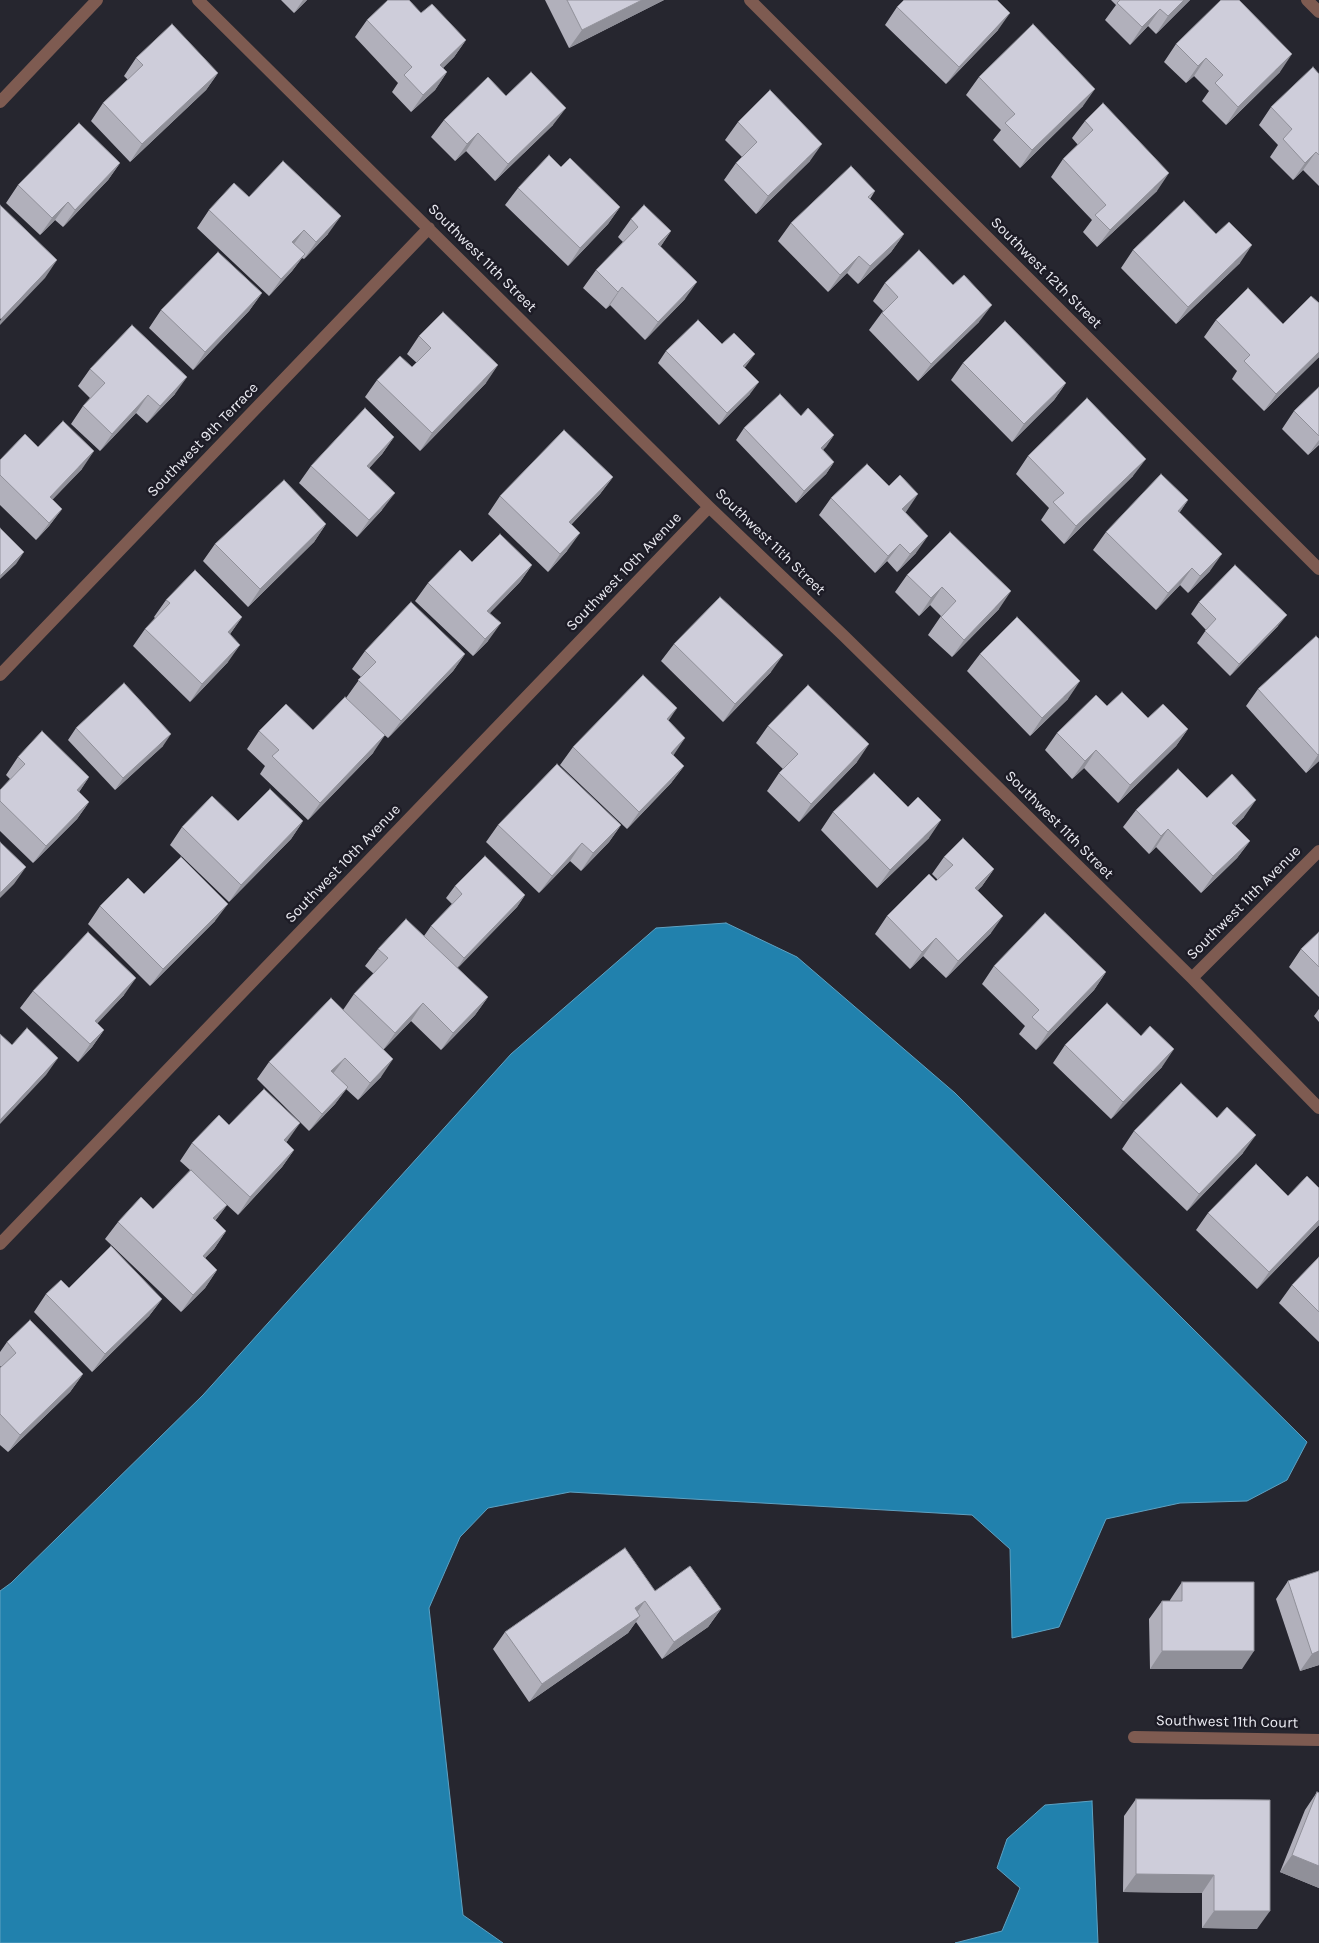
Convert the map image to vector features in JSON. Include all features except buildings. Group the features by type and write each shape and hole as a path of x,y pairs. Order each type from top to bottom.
{"street":[{"path":"0,102 97,0"},
{"name":"Southwest 11th Street","path":"198,0 709,507 1192,978 1319,1108"},
{"name":"Southwest 12th Street","path":"750,0 1319,569"},
{"path":"1307,0 1319,12"},
{"name":"Southwest 9th Terrace","path":"0,675 429,228"},
{"name":"Southwest 10th Avenue","path":"0,1244 709,507"},
{"name":"Southwest 11th Avenue","path":"1192,978 1319,851"},
{"name":"Southwest 11th Court","path":"1134,1737 1319,1740"}],"water":[{"path":"726,923 797,957 955,1093 1307,1442 1287,1480 1247,1501 1180,1503 1106,1519 1059,1627 1012,1638 1010,1549 972,1515 570,1492 488,1508 460,1537 429,1608 463,1915 503,1943 0,1943 0,1591 11,1583 203,1395 511,1054 656,928"},
{"path":"1092,1801 1098,1943 955,1943 1002,1931 1020,1888 997,1868 1007,1839 1045,1805"}]}
